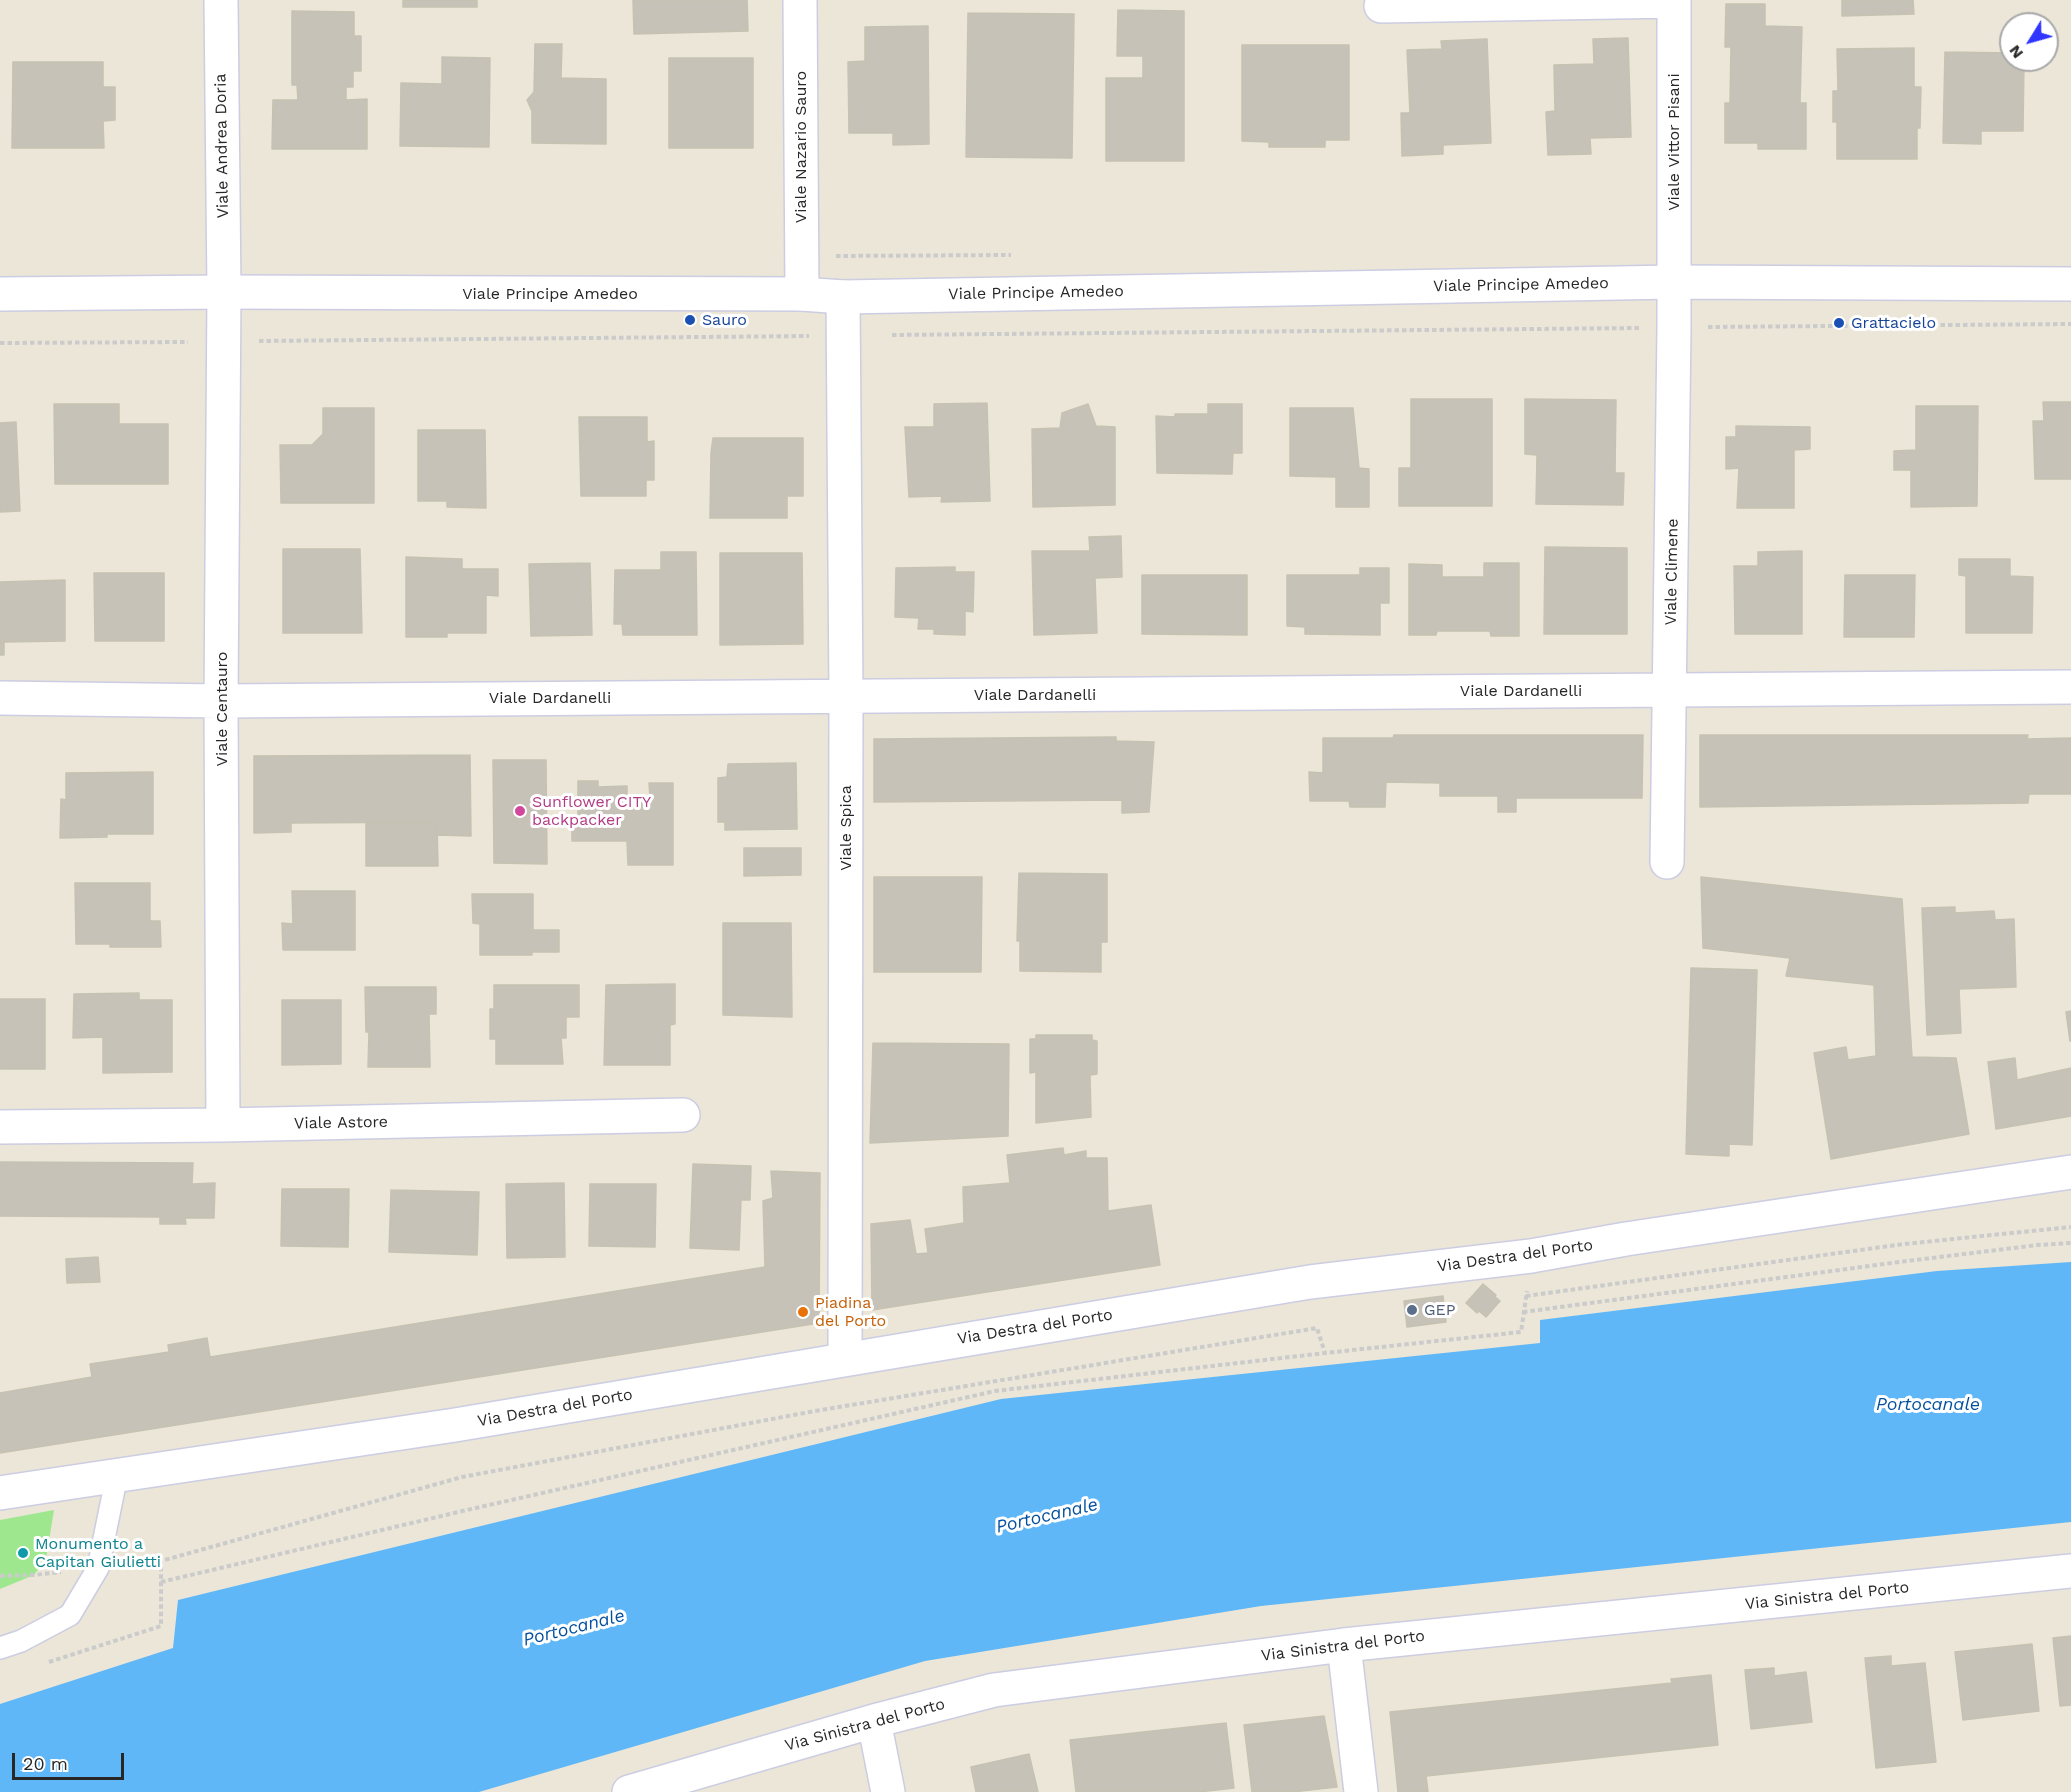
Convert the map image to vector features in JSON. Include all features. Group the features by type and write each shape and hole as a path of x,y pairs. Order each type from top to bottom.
{"street":[{"name":"Viale Andrea Doria","path":"221,0 224,292"},
{"name":"Viale Nazario Sauro","path":"800,0 802,294"},
{"name":"Viale Vittor Pisani","path":"1381,6 1674,0 1674,282"},
{"name":"Viale Principe Amedeo","path":"0,294 224,292 802,294 843,297 1674,282 2071,284"},
{"name":"Viale Climene","path":"1667,862 1671,690 1674,282"},
{"name":"Viale Centauro","path":"223,1125 221,700 224,292"},
{"name":"Viale Spica","path":"843,297 846,696 845,1359"},
{"name":"Viale Dardanelli","path":"0,698 221,700 2071,687"},
{"name":"Viale Astore","path":"0,1126 223,1125 683,1116"},
{"name":"Via Destra del Porto","path":"0,1493 455,1425 1310,1282 1531,1256 1626,1239 2071,1172"},
{"name":"Via Sinistra del Porto","path":"629,1792 874,1721 994,1690 1344,1645 2071,1571"},
{"path":"1344,1645 1361,1792"},
{"path":"874,1721 888,1792"}],"lane":[{"path":"0,1648 21,1641 70,1615 98,1568 117,1475"}],"path":[{"path":"0,344 2071,324"},
{"path":"161,1582 478,1507 995,1391 1521,1332 1526,1296 1929,1241 2071,1227"},
{"path":"1522,1312 1907,1261 2071,1243"},
{"path":"43,1664 161,1626 161,1561 462,1476 814,1411 1317,1328 1325,1353"},
{"path":"0,1576 34,1575"}],"green space":[{"path":"54,1510 46,1559 34,1575 0,1589 0,1520"}],"water":[{"name":"Portocanale","path":"2071,1262 2071,1522 1261,1606 925,1661 479,1792 0,1792 0,1704 173,1648 178,1600 1001,1399 1540,1343 1540,1320 1937,1271"}],"building":[{"path":"403,0 477,0 477,7 403,7"},
{"path":"633,0 747,0 748,31 634,34"},
{"path":"1842,0 1913,0 1914,14 1842,16"},
{"path":"1726,4 1765,4 1765,26 1802,27 1800,103 1806,103 1806,149 1758,149 1758,143 1725,143 1725,103 1730,103 1731,47 1725,47"},
{"path":"1118,10 1184,11 1184,161 1106,161 1106,78 1143,78 1143,56 1117,56"},
{"path":"292,11 354,12 354,36 361,36 361,71 353,71 353,87 346,87 346,100 367,99 367,149 272,149 273,100 298,100 297,85 292,85"},
{"path":"968,13 1074,14 1072,158 966,157"},
{"path":"928,26 929,144 893,145 893,133 849,133 848,62 865,61 865,27"},
{"path":"1628,38 1631,137 1590,138 1591,154 1548,155 1546,112 1555,111 1554,65 1594,64 1593,39"},
{"path":"1487,39 1491,143 1443,145 1443,154 1402,156 1401,113 1410,113 1407,50 1442,49 1441,41"},
{"path":"535,44 562,44 561,78 606,79 606,144 532,143 532,111 527,100 534,92"},
{"path":"1242,45 1349,45 1349,140 1325,140 1325,147 1269,147 1269,142 1242,141"},
{"path":"1914,48 1914,87 1921,87 1917,159 1837,159 1837,122 1833,122 1833,91 1838,91 1837,49"},
{"path":"1945,52 1999,53 1999,72 2024,72 2023,131 1981,131 1981,144 1943,143"},
{"path":"442,57 490,58 489,147 400,146 401,83 442,84"},
{"path":"669,58 753,58 753,148 669,148"},
{"path":"13,62 103,62 103,87 115,87 115,120 103,121 104,148 12,148"},
{"path":"1411,399 1492,399 1492,506 1399,506 1399,468 1411,468"},
{"path":"1525,399 1616,400 1615,473 1624,473 1623,505 1536,504 1537,455 1525,454"},
{"path":"2043,402 2071,402 2071,479 2035,479 2033,421 2044,421"},
{"path":"987,403 990,501 941,502 942,496 909,497 905,427 934,427 934,404"},
{"path":"54,404 119,404 119,424 168,424 168,484 55,484"},
{"path":"1088,404 1096,426 1115,427 1115,505 1033,507 1032,429 1060,428 1062,413"},
{"path":"1208,404 1242,404 1242,453 1233,453 1232,474 1157,473 1156,416 1208,414"},
{"path":"1916,406 1978,406 1977,506 1911,507 1911,470 1894,470 1894,451 1916,450"},
{"path":"323,408 374,408 374,503 281,503 280,445 312,445 323,434"},
{"path":"1290,408 1353,408 1359,468 1369,469 1369,507 1336,507 1336,477 1290,476"},
{"path":"579,417 647,417 647,442 654,441 654,480 646,480 646,496 581,496"},
{"path":"16,422 20,511 0,512 0,423"},
{"path":"1736,426 1810,427 1810,449 1794,450 1794,508 1737,508 1739,468 1726,469 1726,437 1736,437"},
{"path":"418,430 485,430 486,508 447,507 447,501 418,501"},
{"path":"713,438 803,438 803,496 787,496 787,518 710,518"},
{"path":"1121,536 1122,577 1095,578 1097,633 1034,635 1032,551 1090,551 1089,537"},
{"path":"1545,547 1627,548 1627,634 1544,634"},
{"path":"283,549 360,549 362,633 283,633"},
{"path":"1802,551 1802,634 1735,634 1734,566 1758,566 1758,552"},
{"path":"661,552 696,552 697,635 623,635 622,624 614,624 615,570 661,570"},
{"path":"720,553 802,553 803,644 720,645"},
{"path":"406,557 462,559 462,569 498,569 498,596 486,595 486,633 447,633 447,637 406,637"},
{"path":"1959,559 2010,559 2010,576 2033,577 2032,633 1966,633 1966,576 1959,575"},
{"path":"590,563 592,635 531,636 529,564"},
{"path":"1484,563 1519,563 1519,636 1491,636 1490,631 1437,631 1436,635 1409,635 1409,564 1442,565 1442,577 1484,577"},
{"path":"955,567 955,572 974,572 973,612 965,611 965,635 934,634 934,629 918,629 919,618 895,617 896,568"},
{"path":"1360,568 1389,568 1389,603 1380,603 1380,635 1305,634 1305,627 1287,626 1287,575 1360,575"},
{"path":"94,573 164,573 164,641 95,641"},
{"path":"1142,575 1247,575 1247,635 1142,634"},
{"path":"1845,575 1915,575 1914,637 1844,637"},
{"path":"65,580 65,641 4,642 4,655 0,655 0,582"},
{"path":"1394,735 1643,735 1642,798 1516,798 1516,812 1498,812 1498,796 1440,796 1440,783 1386,782 1385,807 1350,807 1349,801 1310,801 1309,772 1323,773 1323,738 1393,738"},
{"path":"1700,735 2028,735 2027,739 2071,738 2071,794 2029,794 2028,803 1700,807"},
{"path":"1116,737 1116,741 1154,742 1149,812 1122,813 1122,800 874,802 874,739"},
{"path":"470,755 471,836 437,835 437,822 291,823 291,832 254,833 254,756"},
{"name":"Sunflower CITY backpacker","path":"493,760 546,760 547,864 494,863"},
{"path":"796,763 797,829 725,830 725,822 718,822 718,778 727,777 728,764"},
{"path":"153,772 153,834 107,834 107,837 60,838 61,799 66,800 66,773"},
{"path":"578,781 598,781 598,787 627,786 627,798 650,798 649,783 673,783 673,865 628,865 627,841 572,841 572,816 578,816"},
{"path":"366,822 437,822 438,866 366,866"},
{"path":"744,848 801,848 801,875 744,876"},
{"path":"1019,873 1107,874 1107,942 1101,942 1101,972 1020,971 1020,941 1017,941"},
{"path":"874,877 982,877 981,972 874,972"},
{"path":"1701,877 1902,899 1912,1057 1956,1058 1969,1134 1831,1159 1814,1053 1846,1047 1848,1060 1876,1056 1874,985 1786,976 1790,958 1703,948"},
{"path":"75,883 150,883 150,921 160,921 161,947 76,944"},
{"path":"292,891 355,891 355,950 283,950 282,923 293,924"},
{"path":"472,894 533,894 533,930 559,930 559,952 532,952 532,955 480,955 480,924 473,923"},
{"path":"1955,907 1955,913 1994,911 1995,920 2014,919 2016,987 1959,989 1961,1033 1927,1035 1922,908"},
{"path":"723,923 791,923 792,1017 723,1015"},
{"path":"1691,968 1757,970 1752,1145 1729,1144 1729,1156 1686,1154"},
{"path":"675,984 675,1024 670,1025 670,1065 604,1065 606,985"},
{"path":"494,985 579,985 579,1017 566,1017 566,1038 561,1038 563,1064 496,1064 496,1039 490,1039 490,1009 494,1009"},
{"path":"365,987 436,987 436,1014 429,1014 430,1067 368,1067 369,1032 366,1032"},
{"path":"139,993 139,1000 172,1000 172,1072 103,1073 103,1037 73,1038 74,994"},
{"path":"0,999 45,999 45,1069 0,1069"},
{"path":"282,1000 341,1000 341,1064 282,1065"},
{"path":"2071,1011 2071,1041 2070,1041 2066,1012"},
{"path":"1036,1035 1092,1035 1092,1040 1097,1041 1097,1074 1090,1075 1091,1117 1036,1123 1036,1072 1030,1073 1030,1039 1036,1039"},
{"path":"873,1043 1009,1044 1008,1136 870,1143"},
{"path":"2015,1058 2017,1080 2071,1068 2071,1116 1996,1129 1988,1062"},
{"path":"1063,1148 1064,1155 1086,1151 1086,1158 1107,1158 1108,1211 1151,1205 1160,1265 872,1310 871,1224 910,1220 916,1254 928,1253 925,1229 964,1223 963,1187 1010,1183 1007,1155"},
{"path":"0,1162 193,1163 192,1184 215,1183 214,1218 185,1218 186,1224 160,1224 160,1217 0,1216"},
{"path":"693,1164 751,1166 750,1200 741,1200 739,1250 690,1248"},
{"path":"771,1171 820,1173 819,1323 0,1453 0,1393 92,1377 90,1364 169,1352 168,1345 207,1338 210,1357 765,1267 763,1201 773,1198"},
{"path":"564,1183 565,1257 507,1258 506,1184"},
{"path":"590,1184 656,1184 655,1247 589,1246"},
{"path":"282,1189 349,1189 348,1247 281,1246"},
{"path":"391,1190 479,1192 477,1255 389,1252"},
{"path":"98,1257 100,1282 67,1283 66,1259"},
{"path":"1483,1284 1500,1301 1486,1317 1479,1311 1477,1313 1466,1303"},
{"path":"1443,1296 1446,1322 1407,1327 1404,1301"},
{"path":"2071,1636 2071,1705 2060,1706 2053,1638"},
{"path":"2032,1644 2039,1711 1963,1720 1955,1652"},
{"path":"1891,1656 1891,1666 1925,1663 1936,1762 1876,1768 1865,1658"},
{"path":"1774,1668 1774,1676 1806,1672 1812,1722 1751,1729 1745,1670"},
{"path":"1711,1675 1718,1745 1426,1776 1428,1792 1398,1792 1390,1712 1672,1683 1671,1679"},
{"path":"1324,1716 1337,1787 1292,1792 1252,1792 1244,1725"},
{"path":"1226,1723 1234,1788 1199,1792 1076,1792 1070,1740"},
{"path":"1029,1754 1038,1792 976,1792 971,1767"}],"place":[{"name":"Sauro","path":"690,320"},
{"name":"Grattacielo","path":"1839,323"},
{"name":"Sunflower CITY backpacker","path":"520,811"},
{"name":"GEP","path":"1412,1310"},
{"name":"Piadina del Porto","path":"803,1312"},
{"name":"Monumento a Capitan Giulietti","path":"23,1553"}]}
